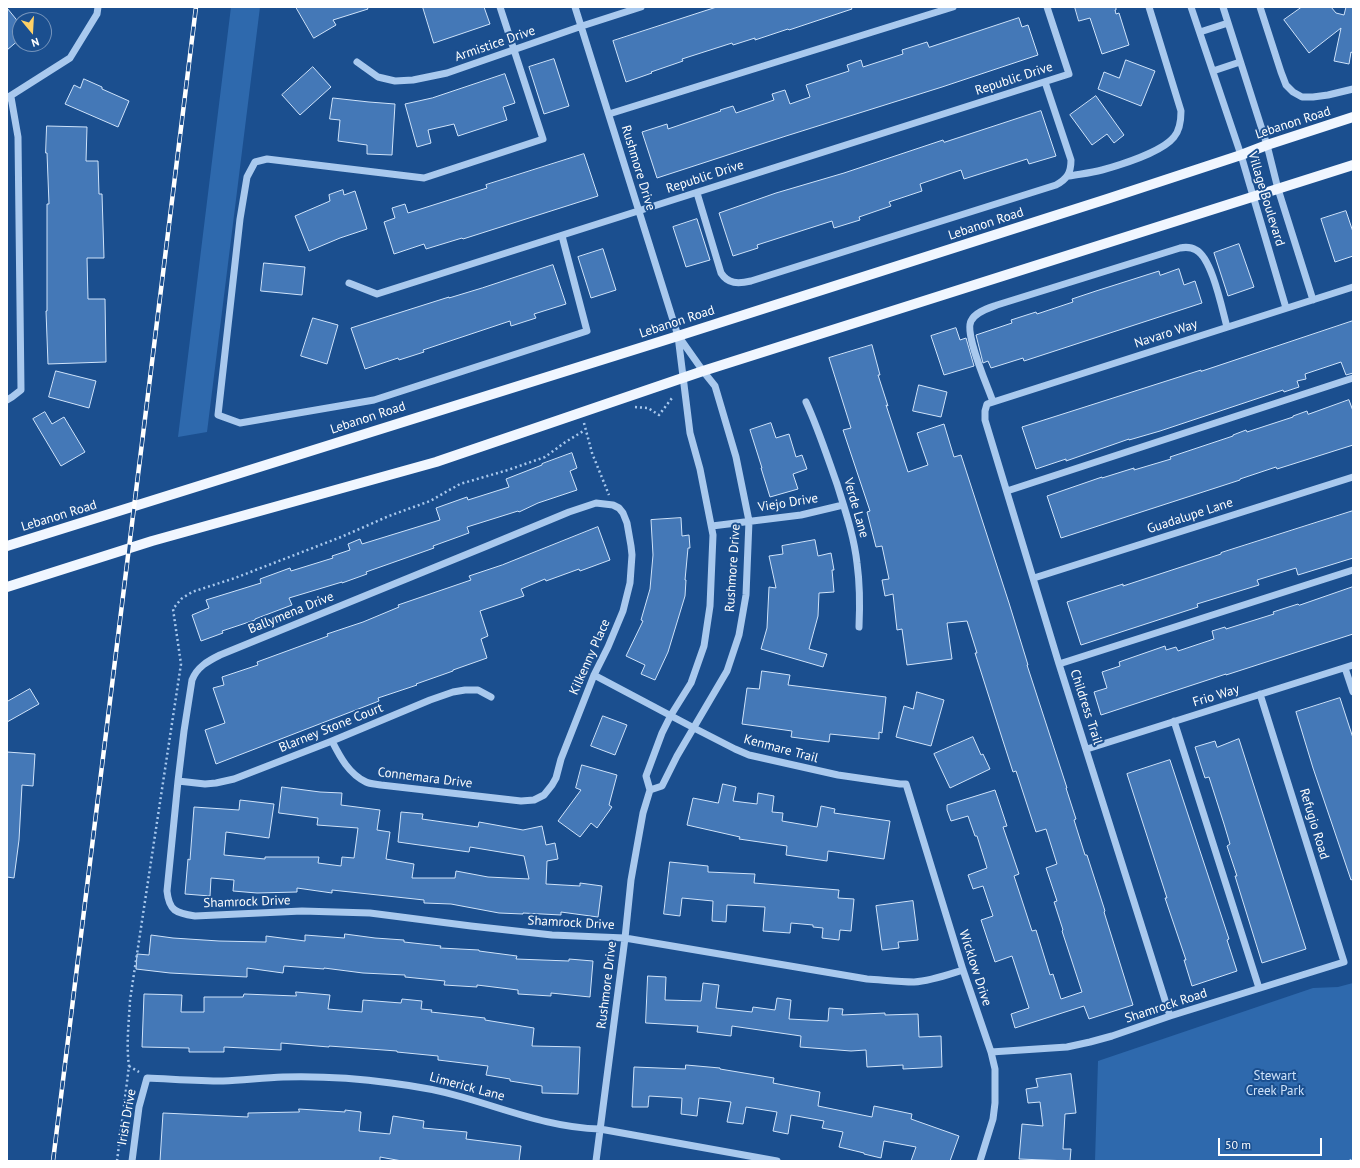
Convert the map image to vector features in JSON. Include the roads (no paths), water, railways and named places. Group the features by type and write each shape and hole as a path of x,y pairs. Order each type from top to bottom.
{"main road":[{"name":"Lebanon Road","path":"7,546 678,336 1107,199 1241,155 1267,144 1353,117"},
{"path":"7,587 152,541 436,462 703,371 1353,165"}],"street":[{"path":"7,400 12,398 21,390 18,137 9,98 70,58 97,14 98,7"},
{"path":"500,7 543,138 424,178 267,159 255,162 247,177 240,219 218,415 240,423 374,400 587,331 562,236"},
{"name":"Rushmore Drive","path":"576,7 678,336 690,433 700,469 713,535 710,606 704,646 691,682 662,733 646,776 650,790 635,855 631,880 625,938 596,1161"},
{"name":"Armistice Drive","path":"357,62 378,77 395,81 413,80 447,73 641,7"},
{"path":"609,114 953,7"},
{"name":"Republic Drive","path":"349,282 377,294 1069,74 1047,7"},
{"path":"1069,176 1101,171 1147,154 1165,145 1174,137 1179,129 1181,111 1149,7"},
{"name":"Village Boulevard","path":"1191,7 1241,155 1286,308"},
{"name":"Village Boulevard","path":"1223,7 1267,144 1278,189 1314,300"},
{"path":"1260,7 1286,85 1293,92 1302,96 1313,97 1353,89"},
{"path":"1200,32 1228,23"},
{"path":"1213,71 1240,62"},
{"path":"697,192 721,272 725,279 735,283 751,282 1056,185 1064,181 1069,176 1071,160 1045,82"},
{"path":"990,403 970,337 970,327 971,321 983,310 997,305 1136,261 1188,247 1196,250 1207,262 1227,327"},
{"name":"Navaro Way","path":"990,403 1353,287"},
{"name":"Rushmore Drive","path":"650,790 662,786 677,756 727,671 739,635 746,595 749,521 736,457 715,386 678,336"},
{"path":"1007,491 1353,378"},
{"name":"Verde Lane","path":"806,402 817,427 843,505 854,545 858,563 860,595 859,627"},
{"name":"Childress Trail","path":"990,403 985,411 985,420 1059,664 1170,1016"},
{"name":"Guadalupe Lane","path":"1034,578 1353,477"},
{"name":"Ballymena Drive","path":"174,911 168,899 167,891 184,731 194,673 209,661 220,655 569,512 596,503 613,505 619,508 623,513"},
{"name":"Viejo Drive","path":"712,526 800,515 843,505"},
{"name":"Kilkenny Place","path":"534,800 544,795 549,790 556,778 561,759 594,675 617,628 625,604 630,583 632,546 627,523 623,513"},
{"path":"1059,664 1353,570"},
{"name":"Frio Way","path":"1087,749 1353,666"},
{"path":"1345,668 1353,692"},
{"name":"Kenmare Trail","path":"594,675 694,728 749,755 838,775 906,784"},
{"name":"Blarney Stone Court","path":"178,781 204,784 226,781 332,741 430,700 453,692 478,690 491,697"},
{"name":"Refugio Road","path":"1260,694 1344,962"},
{"path":"1174,721 1259,988"},
{"name":"Connemara Drive","path":"332,741 345,764 367,783 381,786 522,801 534,800"},
{"name":"Wicklow Drive","path":"906,784 963,970 991,1052 994,1068 995,1103 993,1119 980,1161"},
{"name":"Shamrock Drive","path":"174,911 194,916 302,911 370,912 471,926 552,935 625,938 868,978 896,981 915,982 932,979 963,970"},
{"name":"Shamrock Road","path":"991,1052 1067,1047 1112,1036 1170,1016 1344,962"},
{"name":"Limerick Lane","path":"147,1078 224,1081 336,1077 392,1083 440,1091 537,1120 564,1126 582,1129 600,1129 777,1161"},
{"name":"Irish Drive","path":"132,1161 139,1107 147,1078"}],"railway":[{"path":"53,1161 196,7"}],"park label":[{"name":"Stewart Creek Park","path":"1275,1084"}]}
